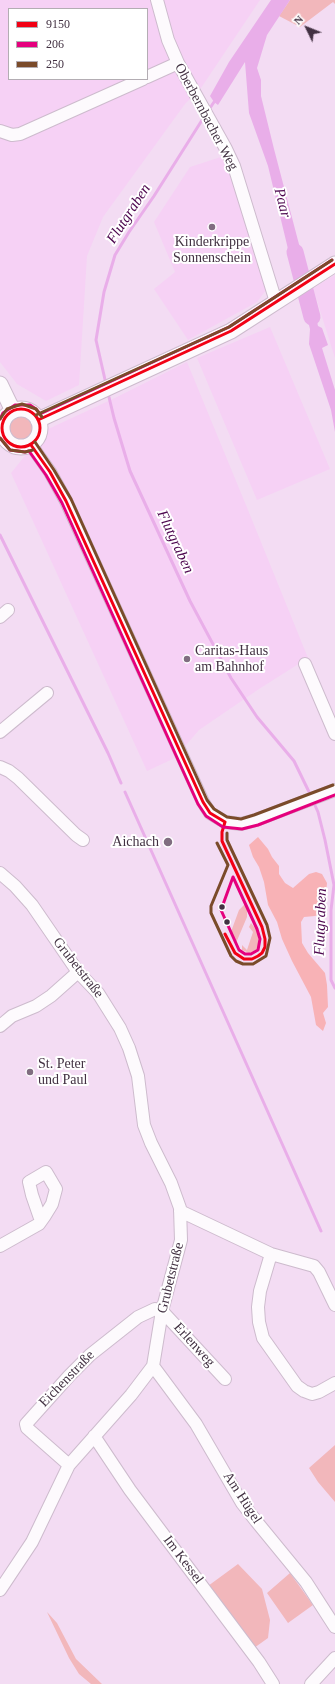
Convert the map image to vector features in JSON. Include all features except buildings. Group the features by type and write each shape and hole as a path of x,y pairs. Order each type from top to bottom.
{"main road":[{"path":"38,420 90,394 116,384 231,331 332,266"},
{"path":"0,384 13,411"},
{"path":"22,409 28,410 33,413 38,420 40,430 39,436 31,445 25,447 12,445 4,435 3,423 6,417 13,411 22,409"}],"street":[{"name":"Oberbernbacher Weg","path":"157,0 168,40 178,64 226,149 241,186 276,302"},
{"path":"148,77 178,64"},
{"path":"0,131 12,135 20,134 141,80"},
{"path":"31,445 50,472 66,501 203,802 210,813 225,822 241,824 256,820 330,792"},
{"path":"305,664 335,734"},
{"path":"0,732 47,693"},
{"path":"0,767 9,771 18,778 76,835 83,840"},
{"name":"Grubetstraße","path":"0,874 15,886 32,905 78,972 108,1006 129,1048 138,1076 144,1125 151,1143 171,1183 180,1211 181,1240 162,1311 153,1366 131,1395 69,1465 32,1542 0,1590"},
{"path":"0,1026 12,1016 36,1006 51,996 78,972"},
{"path":"180,1211 271,1254 314,1266 319,1272 335,1305"},
{"path":"0,1246 39,1224 41,1221"},
{"path":"271,1254 260,1291 258,1307 259,1322 263,1338 297,1386 304,1391 312,1394 319,1392 335,1383"},
{"name":"Eichenstraße","path":"69,1465 27,1428 26,1424 69,1376 90,1355 116,1333 138,1317 155,1309 162,1311"},
{"name":"Erlenweg","path":"162,1311 225,1379"},
{"name":"Am Hügel","path":"153,1366 166,1381 196,1424 242,1503 306,1582 335,1627"},
{"name":"Im Kessel","path":"94,1436 130,1490 259,1662 273,1684"},
{"path":"311,1684 335,1658"}],"shaded area":[{"path":"0,0 260,0 201,88 185,104 103,217 87,256 79,385 46,401 17,384 0,362"},
{"path":"290,0 335,0 335,4 333,2 300,27 279,16"},
{"path":"224,156 266,290 257,302 188,340 154,289 175,272 154,222 190,167"},
{"path":"335,275 335,358 313,288"},
{"path":"270,327 330,469 257,500 197,358"},
{"path":"187,362 308,658 199,730 175,758 147,771 11,473 46,430"},
{"path":"21,417 29,420 32,428 29,436 21,439 13,436 10,428 13,420"},
{"path":"258,837 279,866 279,874 285,883 293,888 309,874 316,872 322,874 327,883 325,904 322,913 315,916 304,917 301,922 302,943 308,953 325,973 328,1007 323,1013 326,1023 323,1031 316,1025 311,997 292,961 282,939 277,922 268,905 264,882 249,845"},
{"path":"244,905 247,906 247,917 236,943 231,934 232,929 239,910"},
{"path":"251,923 258,932 259,947 249,953 242,950 242,945 247,950 253,932 249,927"},
{"path":"335,1445 335,1502 318,1482 309,1468"},
{"path":"238,1564 262,1589 270,1620 268,1638 254,1648 208,1586"},
{"path":"290,1573 313,1605 288,1623 267,1593"},
{"path":"47,1612 57,1623 76,1659 102,1684 91,1684 79,1674 69,1658"}],"water":[{"path":"271,0 290,0 267,35 257,68 261,80 261,96 306,271 295,278 268,166 249,113 245,62 218,105 210,96 229,62"},
{"path":"310,293 318,326 322,328 328,345 322,348 335,390 335,432 331,410 309,344 310,329 302,298"}],"waterway":[{"name":"Flutgraben","path":"208,111 214,102"},
{"name":"Flutgraben","path":"106,384 96,340 104,292 115,255 204,117"},
{"name":"Paar","path":"295,252 312,317"},
{"name":"Flutgraben","path":"108,393 130,471 190,601 231,678 257,717 294,761 311,796"},
{"path":"0,535 108,753 121,783"},
{"path":"125,792 321,1231"},
{"name":"Flutgraben","path":"313,801 318,812 334,885 331,910 331,980 335,988"}],"transit line":[{"name":"206","path":"0,419 3,413 15,405 30,405 40,414 229,327 332,260"},
{"name":"250","path":"36,415 229,327 332,260"},
{"name":"9150","path":"38,420 231,331 335,264"},
{"name":"250","path":"0,419 7,409 22,404 36,409 42,417"},
{"name":"9150","path":"17,409 25,409 32,412 37,417 40,428 37,439 32,444 25,447 17,447 10,444 5,439 2,432 2,424 5,417 10,412 17,409"},
{"name":"206","path":"0,438 10,450 25,452 29,451 46,475 62,503 198,804 206,816 223,827 242,829 258,825 335,795"},
{"name":"250","path":"0,438 10,450 25,452 33,450"},
{"name":"250","path":"35,442 71,499 207,800 214,809 227,817 241,819 333,785"},
{"name":"9150","path":"31,445 50,472 66,501 203,802 210,813 225,822"},
{"name":"9150","path":"225,822 222,832 222,841 262,927 265,947 262,953 258,956 252,959 244,959 235,953 225,934"},
{"name":"250","path":"217,843 228,865 211,906 211,913 231,956 236,961 243,964 253,964 266,956 270,938 267,925 227,840 227,833"},
{"name":"206","path":"233,877 257,929 260,939 258,950 251,954 245,954 239,950 221,910 233,877"}],"place":[{"name":"Kinderkrippe Sonnenschein","path":"212,227"},
{"name":"Caritas-Haus am Bahnhof","path":"187,659"},
{"name":"Aichach","path":"168,842"},
{"name":"St. Peter und Paul","path":"30,1072"}]}
